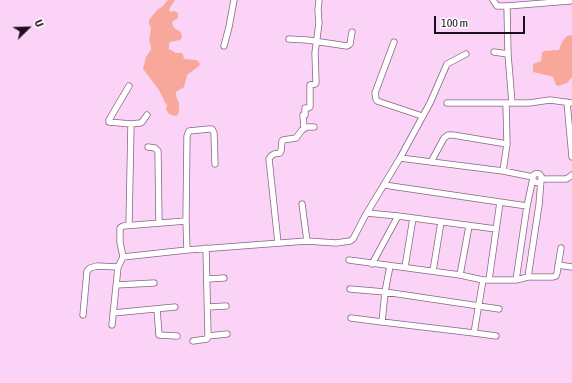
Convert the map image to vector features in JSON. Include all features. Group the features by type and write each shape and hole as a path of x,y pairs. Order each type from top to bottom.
{"street":[{"path":"224,46 234,0"},
{"path":"304,129 303,115 305,108 310,107 310,85 316,83 315,53 320,0"},
{"path":"493,0 496,6 570,1"},
{"path":"504,171 509,103 507,6"},
{"path":"289,39 317,41 347,46 350,44 352,32"},
{"path":"394,42 375,97 377,101 422,116"},
{"path":"494,52 508,54"},
{"path":"122,257 206,248 307,241 336,243 350,241 353,239 400,158 431,101 447,64 466,54"},
{"path":"129,86 108,121 111,123 131,124 142,122 147,115"},
{"path":"447,103 509,103 550,100 569,102 572,157"},
{"path":"129,225 131,124"},
{"path":"278,243 269,159 274,154 280,153 283,140 296,138 301,130 307,127 314,127"},
{"path":"187,250 186,221 188,132 209,129 213,131 215,164"},
{"path":"431,162 444,138 448,136 453,135 507,144"},
{"path":"148,147 155,148 158,151 159,223"},
{"path":"400,158 504,171 533,178"},
{"path":"516,280 527,206 534,174 538,173 541,179 539,205 528,277"},
{"path":"541,179 566,179 572,175"},
{"path":"384,186 527,206"},
{"path":"489,280 500,202"},
{"path":"302,204 307,241"},
{"path":"367,213 496,229"},
{"path":"372,264 398,216"},
{"path":"405,267 413,218"},
{"path":"112,325 118,267 122,257 120,228 129,225 186,221"},
{"path":"433,271 441,222"},
{"path":"460,275 469,226"},
{"path":"206,248 208,336"},
{"path":"349,260 460,275 483,280 516,280 528,277 556,276 561,248"},
{"path":"558,265 572,267"},
{"path":"83,315 87,271 90,268 97,266 118,267"},
{"path":"382,322 390,266"},
{"path":"207,279 224,278"},
{"path":"474,333 483,280"},
{"path":"116,285 154,283"},
{"path":"350,288 499,309"},
{"path":"208,307 226,306"},
{"path":"113,313 176,307"},
{"path":"157,309 159,335 177,336"},
{"path":"351,318 496,336"},
{"path":"193,341 207,339 208,336 227,334"}],"shaded area":[{"path":"168,0 175,0 169,9 170,12 174,11 178,13 178,18 172,23 174,28 181,32 182,38 180,40 170,42 169,49 176,53 182,53 184,59 196,60 200,64 187,75 184,87 176,92 179,110 178,115 175,116 169,114 166,109 167,105 159,90 143,69 146,57 151,50 149,40 151,29 149,20"},
{"path":"572,35 572,77 567,83 559,86 556,85 553,77 533,72 533,64 541,61 542,53 544,51 559,50 562,42 567,36"}]}
